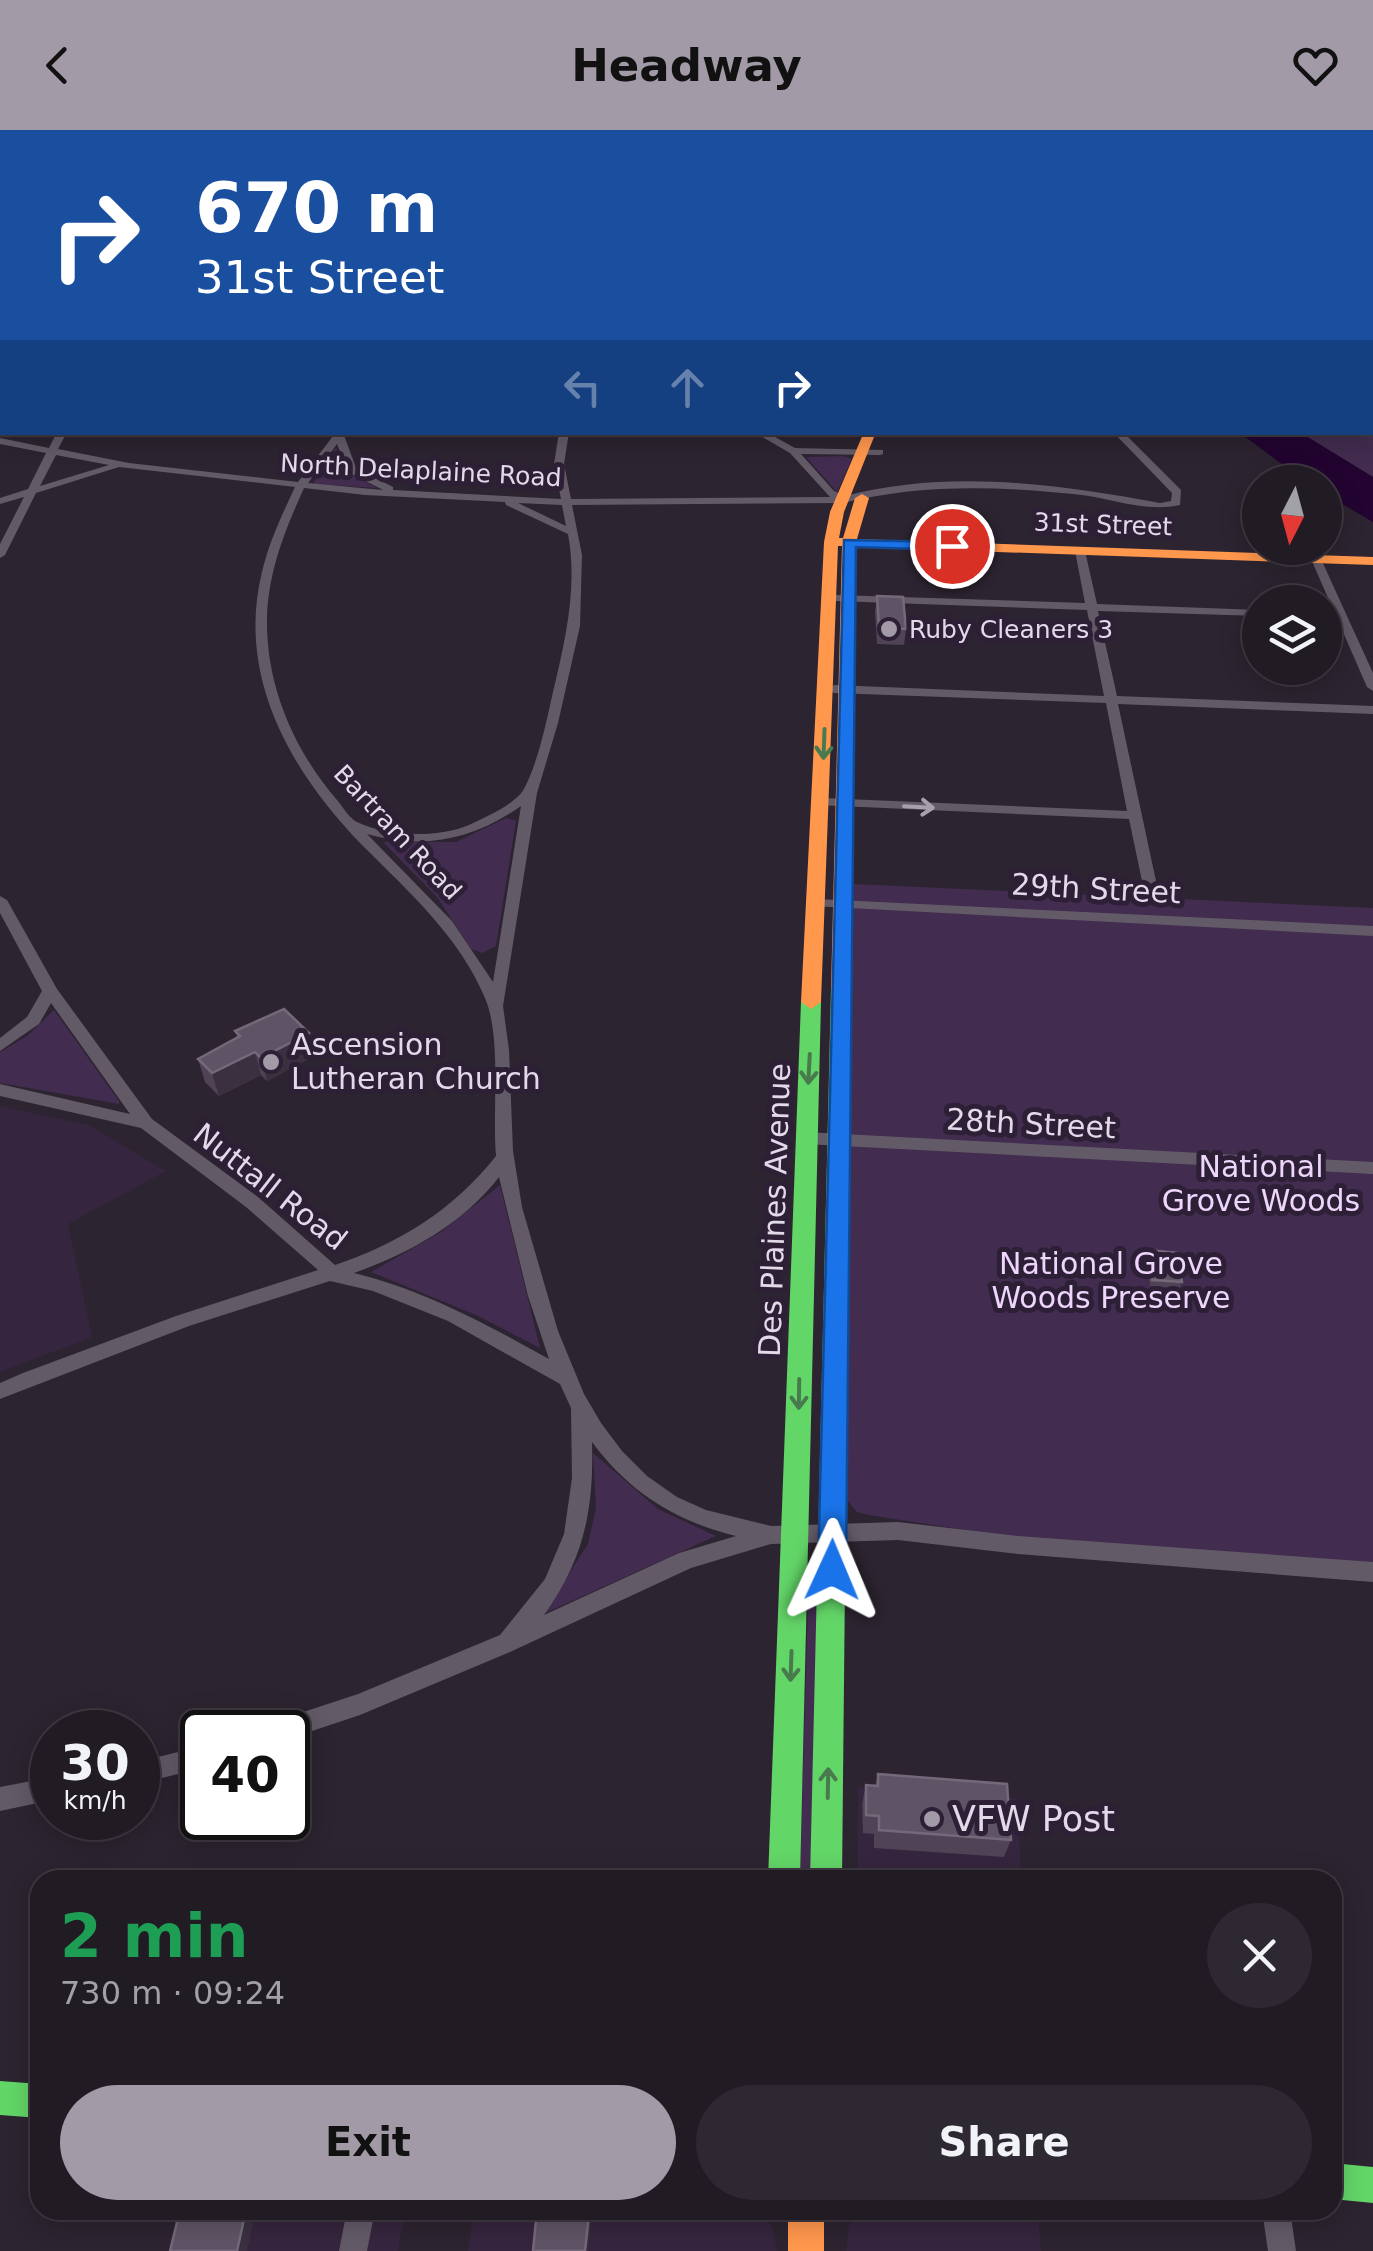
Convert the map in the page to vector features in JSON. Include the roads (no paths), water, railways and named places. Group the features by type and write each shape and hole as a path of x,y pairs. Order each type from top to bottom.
{"street":[{"path":"0,556 61,435"},
{"name":"Bartram Road","path":"339,435 300,487 268,577 262,606 261,667 288,742 320,792 427,897 496,1004 505,1156 544,1321 580,1407 625,1468 669,1503 714,1522 771,1535"},
{"path":"340,435 352,470 403,494"},
{"path":"496,1004 530,793 552,724 574,626 577,556 559,464 564,435"},
{"path":"764,435 793,450 830,493 854,496"},
{"name":"North Delaplaine Road","path":"0,441 129,466 300,487 403,494 564,502 854,496 995,484 1078,491 1152,505 1176,503 1176,492 1120,435"},
{"path":"793,450 875,442"},
{"name":"Des Plaines Avenue","path":"826,1870 844,904 834,803 838,598 840,542 875,442"},
{"path":"0,501 97,469 129,466"},
{"path":"499,498 572,533"},
{"name":"31st Street","path":"840,542 1242,556"},
{"path":"1080,551 1148,881"},
{"name":"31st Street","path":"1342,560 1373,561"},
{"path":"838,598 1242,612"},
{"path":"1342,616 1373,687"},
{"path":"836,689 1373,710"},
{"path":"350,824 404,838 451,838 481,827 530,793"},
{"path":"834,803 1134,816"},
{"name":"Des Plaines Avenue","path":"784,1870 805,1138 817,903 834,803"},
{"name":"Nuttall Road","path":"0,900 50,992 146,1123 252,1202 336,1275 376,1285 455,1316 566,1378"},
{"name":"29th Street","path":"817,903 1373,930"},
{"path":"0,1046 34,1020 50,992"},
{"path":"0,1090 146,1123"},
{"name":"28th Street","path":"805,1138 1373,1168"},
{"path":"0,1391 244,1300 336,1275 442,1224 489,1180 505,1156"},
{"path":"502,1645 548,1593 577,1538 584,1465 580,1407"},
{"path":"310,1720 360,1704 502,1645 687,1560 771,1535 898,1531 1018,1546 1373,1572"},
{"path":"0,1800 30,1794"},
{"path":"0,2098 30,2100"},
{"path":"1342,2182 1373,2185"},
{"path":"353,2251 359,2220"},
{"path":"806,2220 806,2251"},
{"path":"1277,2220 1282,2251"}],"place":[{"name":"Ruby Cleaners 3","path":"889,629"},
{"name":"Ascension Lutheran Church","path":"271,1062"},
{"name":"VFW Post","path":"932,1819"}],"park label":[{"name":"National Grove Woods","path":"1261,1184"},
{"name":"National Grove Woods Preserve","path":"1111,1281"}]}
